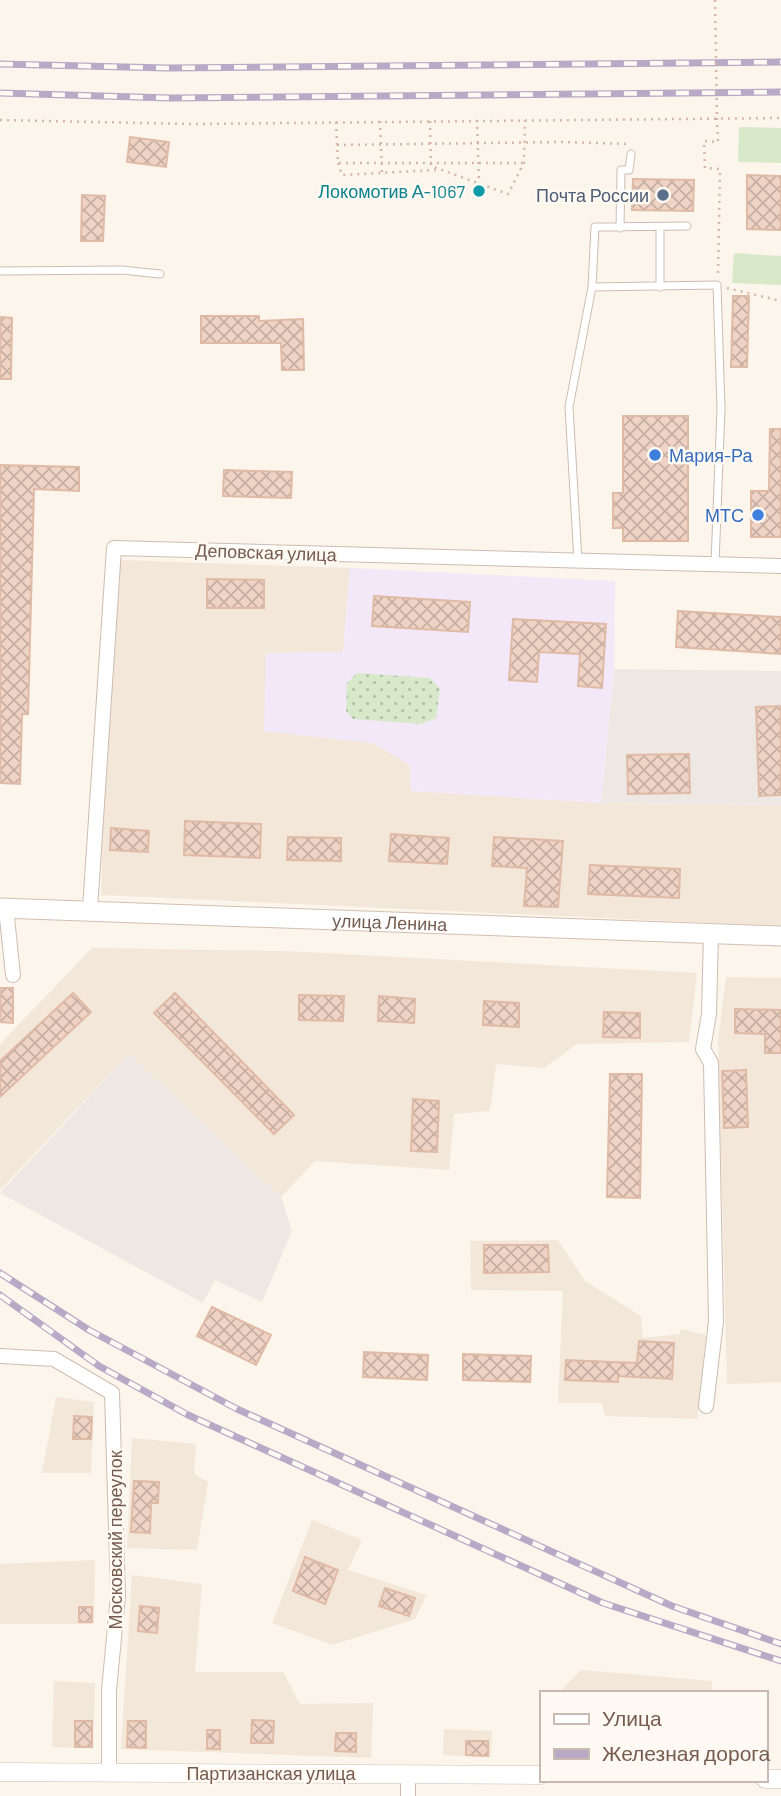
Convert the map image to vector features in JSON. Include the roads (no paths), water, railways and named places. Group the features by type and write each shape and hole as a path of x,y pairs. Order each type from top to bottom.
{"main road":[{"name":"улица Ленина","path":"3,908 90,909 781,936"}],"street":[{"name":"Деповская улица","path":"90,909 114,548 781,566"},
{"path":"3,908 12,975"},
{"path":"706,1406 716,1321 711,1063 703,1049 709,1014 711,933"},
{"name":"Московский переулок","path":"0,1356 54,1359 112,1392 118,1596 109,1690 109,1772"},
{"name":"Партизанская улица","path":"0,1772 540,1776"},
{"path":"408,1773 408,1796"}],"lane":[{"path":"620,228 621,170 629,170 631,154"},
{"path":"578,561 569,407 592,288 595,227 687,226"},
{"path":"660,228 660,287"},
{"path":"0,271 122,270 160,274"},
{"path":"592,288 718,285 721,408 715,565"}],"railway":[{"path":"0,64 167,68 781,62"},
{"path":"0,93 170,98 781,92"},
{"path":"0,1273 89,1330 237,1409 672,1606 781,1644"},
{"path":"0,1295 99,1366 188,1415 603,1603 781,1661"}],"place":[{"name":"Локомотив А-1067","path":"479,191"},
{"name":"Почта России","path":"663,195"},
{"name":"Мария-Ра","path":"655,455"},
{"name":"МТС","path":"758,515"}]}
